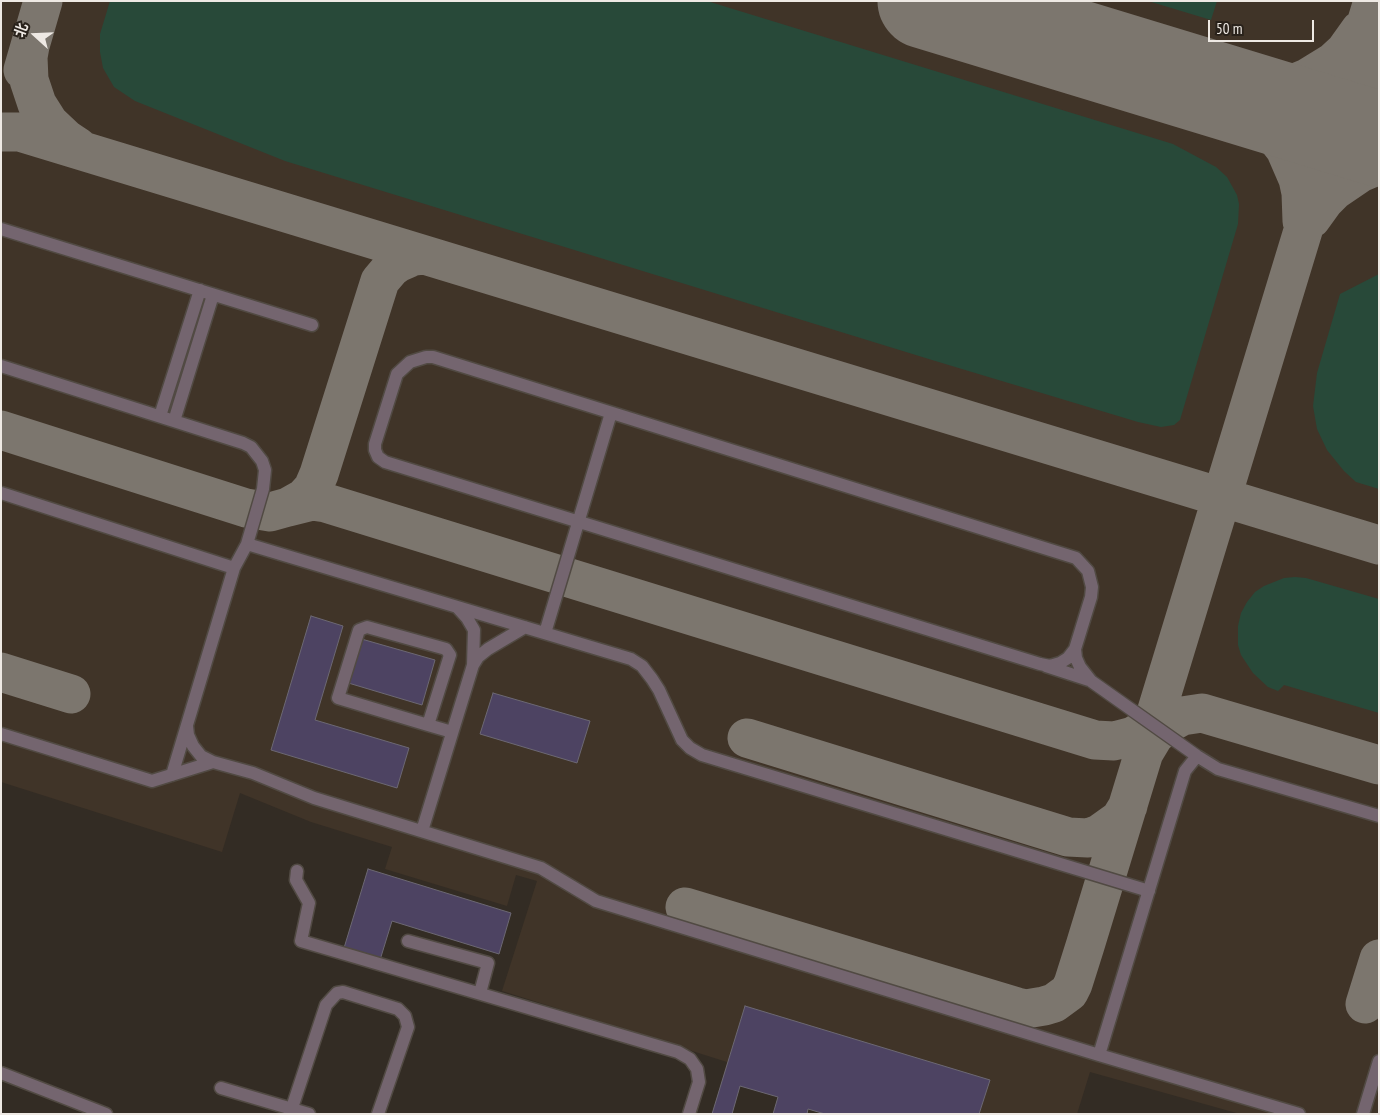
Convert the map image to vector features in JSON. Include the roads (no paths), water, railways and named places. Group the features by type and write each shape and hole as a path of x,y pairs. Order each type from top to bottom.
{"lane":[{"path":"2,234 312,324"},
{"path":"160,416 200,290"},
{"path":"174,421 214,294"},
{"path":"1040,664 1050,666 1060,663 1068,658 1075,649 1092,587 1088,570 1076,558 433,357 410,362 397,374 375,444 378,457 385,462 1091,681"},
{"path":"1,366 243,442 258,453 265,470 265,479 247,544 234,568 172,775"},
{"path":"545,633 611,413"},
{"path":"1,493 234,568"},
{"path":"247,544 630,659 642,666 659,690 682,740 690,748 702,755 1149,891"},
{"path":"457,607 467,618 474,630 473,665"},
{"path":"428,725 450,655 446,649 366,627 359,630 338,698 428,725 452,732"},
{"path":"422,831 473,665 478,657 488,649 525,627"},
{"path":"1075,649 1080,667 1091,681 1218,769 1379,816"},
{"path":"187,724 188,735 193,746 201,756 213,762 253,773 314,798 541,868 596,901 1099,1055 1299,1114"},
{"path":"1,734 152,781 213,762"},
{"path":"1099,1055 1185,771 1197,756"},
{"path":"297,871 296,880 309,903 301,941 678,1052 690,1059 696,1070 699,1082 689,1114"},
{"path":"408,941 488,962 480,994"},
{"path":"291,1111 326,1005 337,993 344,992 398,1009 405,1016 408,1027 378,1114"},
{"path":"1363,1114 1379,1061"},
{"path":"1,1073 106,1114"},
{"path":"221,1088 291,1111 309,1114"}]}
